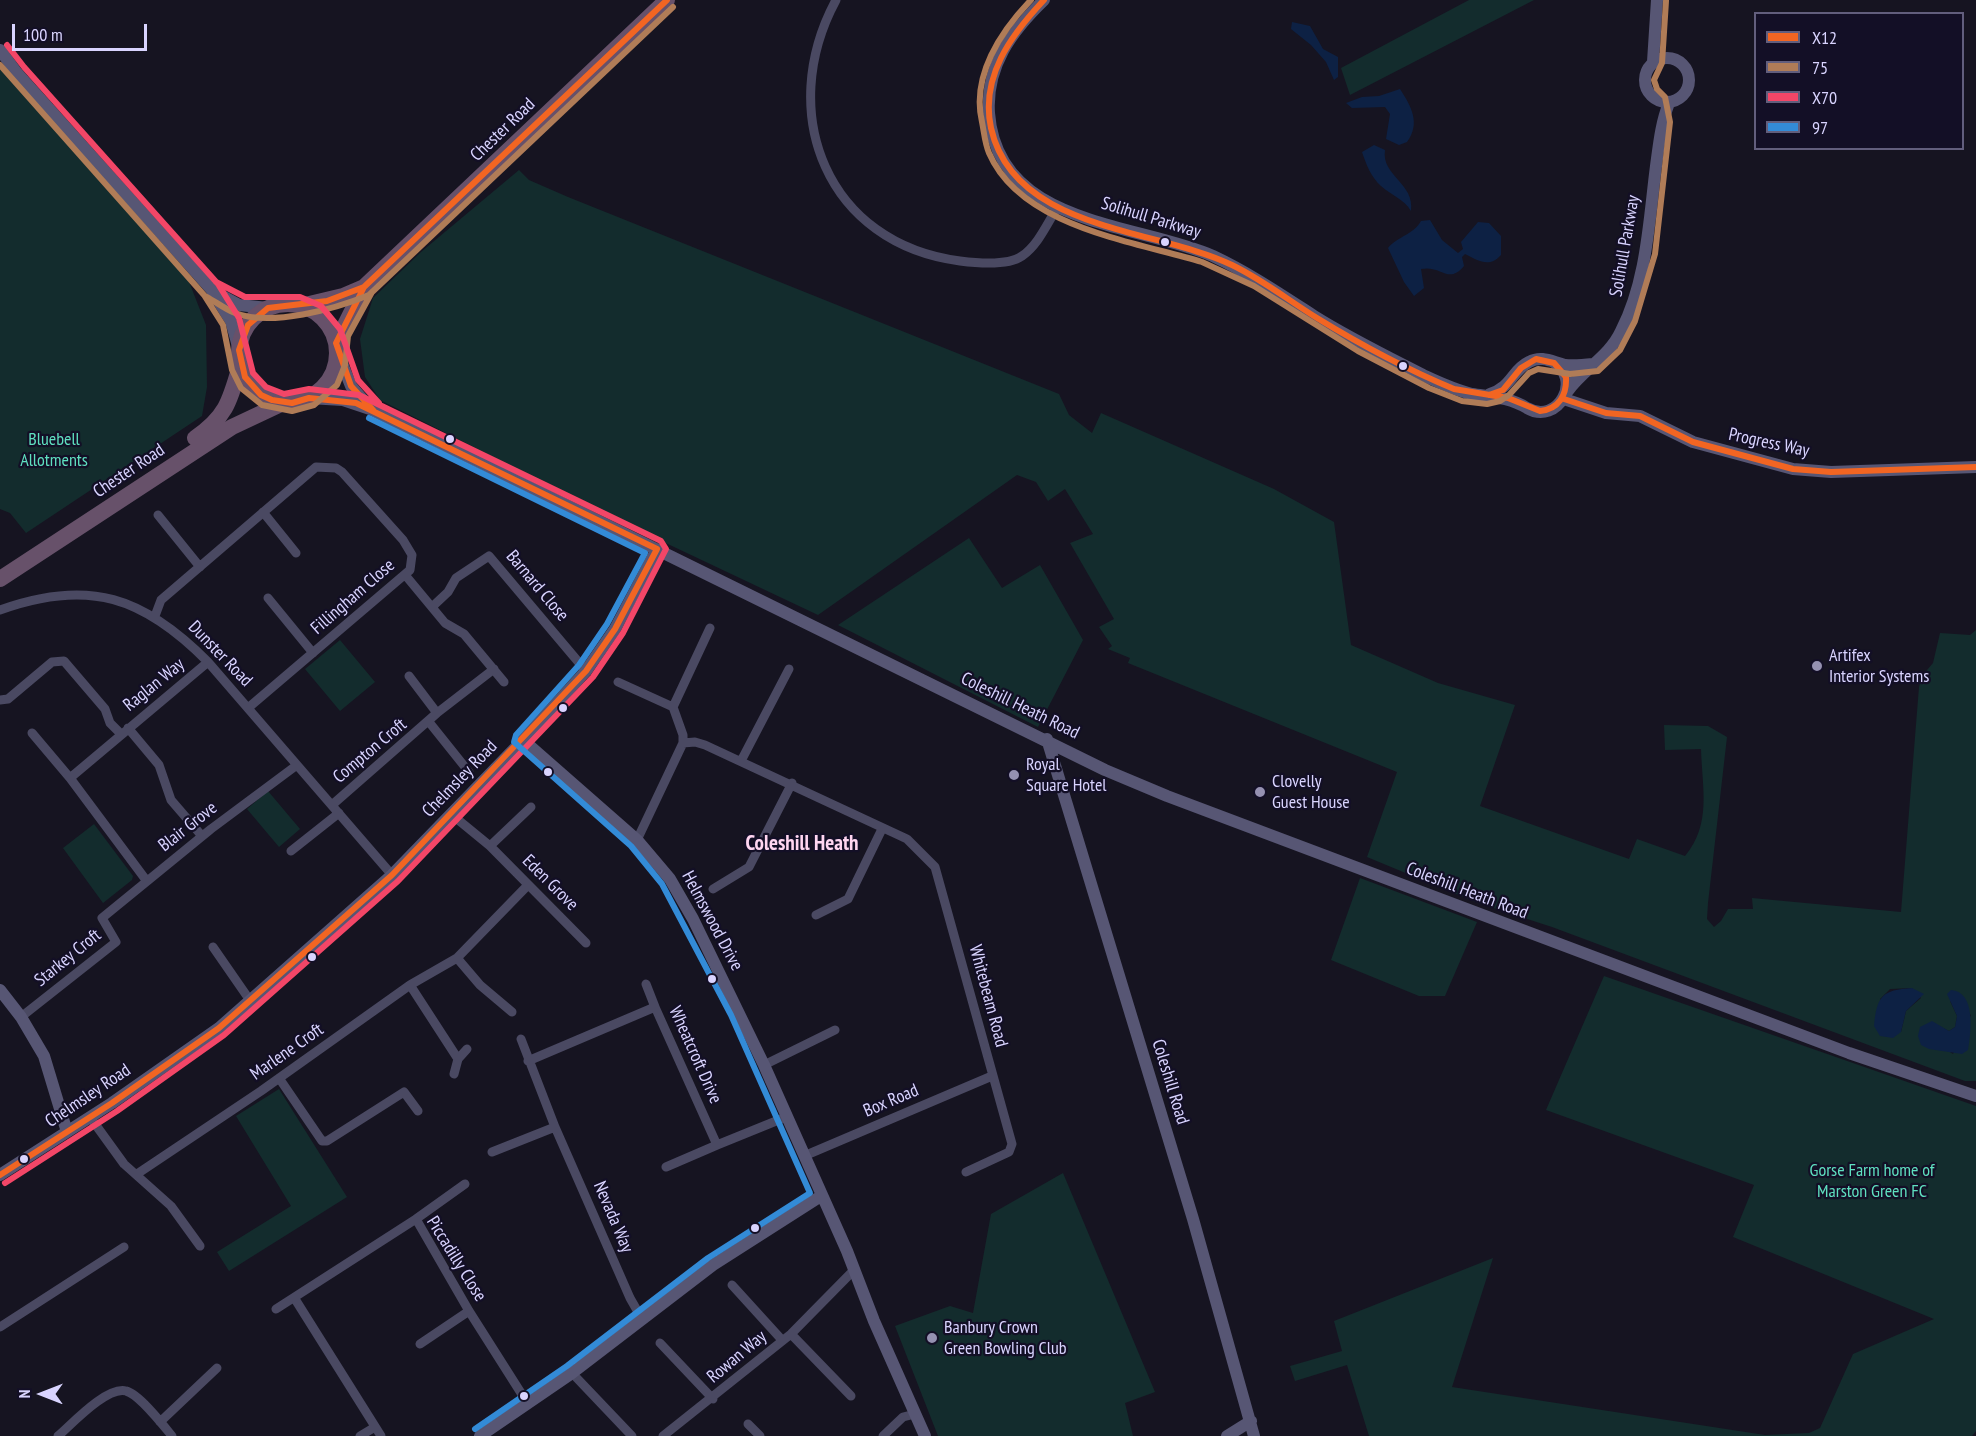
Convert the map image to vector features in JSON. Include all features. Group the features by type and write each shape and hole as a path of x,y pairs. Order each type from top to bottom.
{"highway":[{"name":"Chester Road","path":"301,306 344,296 364,287 667,0"},
{"name":"Chester Road","path":"337,347 364,287"},
{"path":"279,305 301,306 324,319 337,347 336,366 330,379 321,390 309,398 284,403 272,400 256,391 245,377 240,358 248,325 268,308 279,305"},
{"name":"Chester Road","path":"0,570 210,428 227,407 240,358"},
{"name":"Chester Road","path":"0,579 232,427 284,403"}],"street":[{"path":"836,0 816,45 809,84 810,116 813,136 827,169 837,188 859,214 915,250 942,259 986,262 1022,256 1040,236 1057,208"},
{"name":"Solihull Parkway","path":"1044,0 1024,20 1001,52 992,78 989,106 993,135 1004,160 1022,185 1057,208 1206,254 1258,278 1348,336 1456,390 1489,394 1521,403"},
{"path":"1656,37 1672,58 1684,65 1690,79 1686,93 1680,99 1663,101 1649,94 1645,81 1646,72 1653,62 1657,0"},
{"path":"0,50 17,73 211,289 231,321 240,358"},
{"path":"1653,62 1672,58"},
{"name":"Solihull Parkway","path":"1565,395 1581,374 1615,344 1635,299 1649,224 1663,101"},
{"path":"211,289 239,305 268,308"},
{"name":"Coleshill Heath Road","path":"337,347 351,387 373,410"},
{"path":"1489,394 1502,391 1523,365 1535,359 1565,365 1594,363"},
{"path":"1518,372 1515,391 1521,403 1533,410 1541,411 1557,406 1565,395 1566,377 1563,370 1552,361"},
{"name":"Progress Way","path":"1565,395 1606,413 1640,416 1693,442 1793,469 1832,472 1976,467"},
{"name":"Coleshill Heath Road","path":"309,398 344,400 373,410 1047,739 1105,770 1248,828 1850,1053 1976,1096"},
{"name":"Fillingham Close","path":"155,616 161,600 316,467 336,468 403,540 412,555 412,564 406,576 248,708"},
{"path":"263,512 296,553"},
{"path":"158,515 200,567"},
{"name":"Chelmsley Road","path":"0,1175 90,1117 219,1028 392,874 523,740 586,671 615,629 657,549"},
{"name":"Barnard Close","path":"432,607 448,592 456,578 489,556 586,671"},
{"path":"406,576 445,623 464,634 504,681"},
{"name":"Dunster Road","path":"0,610 25,601 52,596 97,596 125,603 155,616 182,635 208,662 392,874"},
{"name":"Fillingham Close","path":"268,598 313,653"},
{"path":"637,840 682,743 682,735 673,707 710,628"},
{"name":"Raglan Way","path":"0,700 8,699 52,662 64,661 105,709 111,723 125,731"},
{"name":"Raglan Way","path":"70,778 208,662"},
{"name":"Compton Croft","path":"332,805 437,713 494,669"},
{"path":"741,761 789,669"},
{"path":"409,676 437,713"},
{"path":"618,682 673,707"},
{"name":"Compton Croft","path":"429,722 469,772"},
{"path":"125,731 159,765 171,800 202,836"},
{"path":"32,734 70,778 146,880"},
{"name":"Coleshill Road","path":"1047,739 1254,1436"},
{"name":"Helmswood Drive","path":"523,740 637,840 670,879 764,1065 925,1436"},
{"name":"Whitebeam Road","path":"682,743 695,742 741,761 907,839 935,867 1011,1147 1009,1152 966,1172"},
{"name":"Blair Grove","path":"102,918 202,836 297,765"},
{"path":"713,889 749,867 792,783"},
{"path":"490,846 531,807"},
{"path":"291,851 339,813"},
{"name":"Eden Grove","path":"451,814 490,846 586,943"},
{"path":"816,915 848,898 882,829"},
{"name":"Marlene Croft","path":"138,1174 410,985 457,958 528,885"},
{"name":"Starkey Croft","path":"21,1017 116,942 102,918"},
{"path":"213,947 249,999"},
{"path":"457,958 480,985 512,1012"},
{"path":"646,984 655,1007"},
{"path":"410,985 458,1059"},
{"path":"0,991 21,1017 44,1056 67,1132"},
{"name":"Wheatcroft Drive","path":"528,1061 655,1007 717,1145"},
{"path":"764,1065 835,1030"},
{"name":"Nevada Way","path":"521,1039 555,1127 630,1298 642,1318"},
{"path":"454,1074 458,1059 467,1049"},
{"name":"Box Road","path":"804,1156 992,1076"},
{"path":"279,1078 322,1141 327,1141 401,1088 418,1111"},
{"path":"90,1117 124,1164 138,1174 171,1206 200,1246"},
{"path":"666,1167 786,1117"},
{"path":"492,1152 555,1127"},
{"path":"416,1219 465,1184"},
{"path":"480,1436 572,1373 713,1264 821,1196"},
{"name":"Piccadilly Close","path":"276,1309 295,1299 416,1219 469,1311 528,1404"},
{"path":"0,1327 124,1247"},
{"name":"Rowan Way","path":"663,1436 713,1399 791,1334 854,1270"},
{"name":"Rowan Way","path":"732,1285 782,1340"},
{"path":"295,1299 381,1436"},
{"path":"420,1344 469,1311"},
{"name":"Rowan Way","path":"791,1334 851,1396"},
{"name":"Rowan Way","path":"660,1343 713,1399"},
{"path":"160,1422 218,1368"},
{"path":"572,1373 632,1436"},
{"path":"58,1436 101,1399 116,1390 132,1393 172,1436"},
{"path":"883,1436 903,1417 915,1414"},
{"path":"1227,1436 1251,1420"},
{"path":"748,1424 760,1436"},
{"path":"360,1436 375,1427"}],"green space":[{"path":"1469,0 1534,0 1350,95 1341,68"},
{"name":"Bluebell Allotments","path":"0,64 184,269 206,325 207,387 202,416 26,533 10,513 0,509"},
{"path":"519,170 529,180 568,197 1059,394 1069,415 1092,433 1101,413 1274,489 1334,522 1351,645 1438,683 1515,705 1480,806 1629,859 1637,839 1685,856 1699,831 1702,818 1701,749 1665,750 1664,725 1708,726 1727,737 1708,903 1707,919 1714,927 1721,921 1728,909 1753,909 1752,898 1901,912 1919,687 1922,676 1933,663 1940,633 1970,635 1976,630 1976,1081 1965,1081 1552,927 1478,903 1367,857 1397,772 1128,663 1130,658 1108,649 1112,646 1099,627 1114,619 1070,543 1093,534 1065,489 1048,501 1036,482 1017,475 818,615 653,537 380,400 365,377 360,339 373,298 421,252","holes":["1912,988 1921,998 1906,1011 1901,1032 1880,999 1890,989","1950,1001 1971,1015 1953,1054 1947,1050 1939,1026 1949,1031 1955,1027 1957,1016"]},
{"path":"969,538 1002,588 1040,565 1083,640 1038,727 838,625"},
{"path":"340,640 375,682 340,711 305,669"},
{"path":"268,791 300,829 279,847 247,809"},
{"path":"94,824 133,876 132,880 103,903 63,848"},
{"path":"1360,878 1477,922 1445,996 1419,996 1331,960"},
{"name":"Gorse Farm home of Marston Green FC","path":"1604,976 1976,1106 1976,1431 1972,1436 1369,1436 1347,1365 1295,1381 1290,1366 1342,1351 1334,1321 1493,1258 1452,1387 1765,1435 1809,1433 1820,1428 1853,1354 1934,1319 1733,1237 1754,1185 1546,1110"},
{"path":"279,1089 347,1197 229,1271 217,1252 291,1206 236,1116"},
{"path":"1063,1173 1155,1392 1125,1403 1133,1436 938,1436 895,1326 950,1306 973,1313 991,1214"}],"water":[{"path":"1292,22 1310,26 1323,49 1338,57 1338,77 1334,80 1326,62 1311,45 1291,29"},
{"path":"1400,89 1411,108 1414,121 1407,142 1399,145 1386,139 1390,114 1385,107 1352,108 1346,103"},
{"path":"1374,145 1385,150 1388,167 1408,193 1411,211 1401,200 1377,182 1367,166 1362,152"},
{"path":"1430,220 1442,240 1458,253 1463,249 1461,242 1478,222 1489,223 1501,236 1501,255 1497,259 1484,262 1465,254 1462,257 1464,266 1453,274 1421,269 1424,288 1414,296 1404,282 1388,248 1418,226 1421,221"},
{"path":"1912,988 1924,994 1906,1011 1901,1032 1893,1038 1880,1036 1874,1026 1879,1001 1888,993"},
{"path":"1951,990 1959,992 1965,998 1970,1014 1968,1050 1962,1054 1929,1049 1921,1045 1918,1036 1920,1027 1932,1021 1949,1031 1955,1027 1957,1016 1947,994"}],"transit line":[{"name":"X12","path":"0,1175 112,1103 219,1028 392,875 586,671 615,629 657,549 356,403 309,398 292,403 272,400 261,395 245,377 239,350 248,325 268,308 327,301 364,287 667,0"},
{"name":"75","path":"1031,0 1009,26 991,55 981,88 980,105 989,153 1005,178 1026,198 1052,214 1082,227 1113,238 1202,262 1254,286 1358,351 1429,388 1462,401 1487,404 1500,401 1509,395 1529,373 1538,369 1570,374 1598,371 1620,350 1635,321 1655,254 1670,122 1665,97 1657,89 1654,80 1662,63 1666,1"},
{"name":"X12","path":"1044,0 1010,42 994,74 990,91 991,128 1005,162 1028,188 1057,207 1092,221 1201,253 1232,265 1350,338 1454,389 1508,398 1540,411 1547,410 1561,400 1566,377 1554,363 1536,359 1521,368 1503,390 1489,395"},
{"name":"75","path":"207,297 235,313 266,318 321,311 369,295 673,7"},
{"name":"X70","path":"5,1183 117,1111 224,1035 398,881 593,677 623,633 666,549 661,541 359,395 309,389 284,394 266,387 253,373 239,318 218,284 24,67 7,45"},
{"name":"75","path":"0,65 204,295 223,325 232,370 241,388 262,405 292,411 314,405 337,385 345,365 348,336 372,292"},
{"name":"X70","path":"216,282 245,297 300,297 321,306 340,329 358,380 379,403"},
{"name":"X12","path":"364,287 336,343 351,386 373,410"},
{"name":"X12","path":"1564,399 1606,413 1640,416 1693,442 1793,469 1831,472 1976,467"},
{"name":"97","path":"369,418 645,553 607,624 579,665 516,735 514,742 631,846 662,884 731,1015 810,1193 708,1258 567,1366 475,1429"}],"place":[{"name":"Artifex Interior Systems","path":"1817,666"},
{"name":"Royal Square Hotel","path":"1014,775"},
{"name":"Clovelly Guest House","path":"1260,792"},
{"name":"Banbury Crown Green Bowling Club","path":"932,1338"}],"district":[{"name":"Coleshill Heath","path":"802,844"}]}
